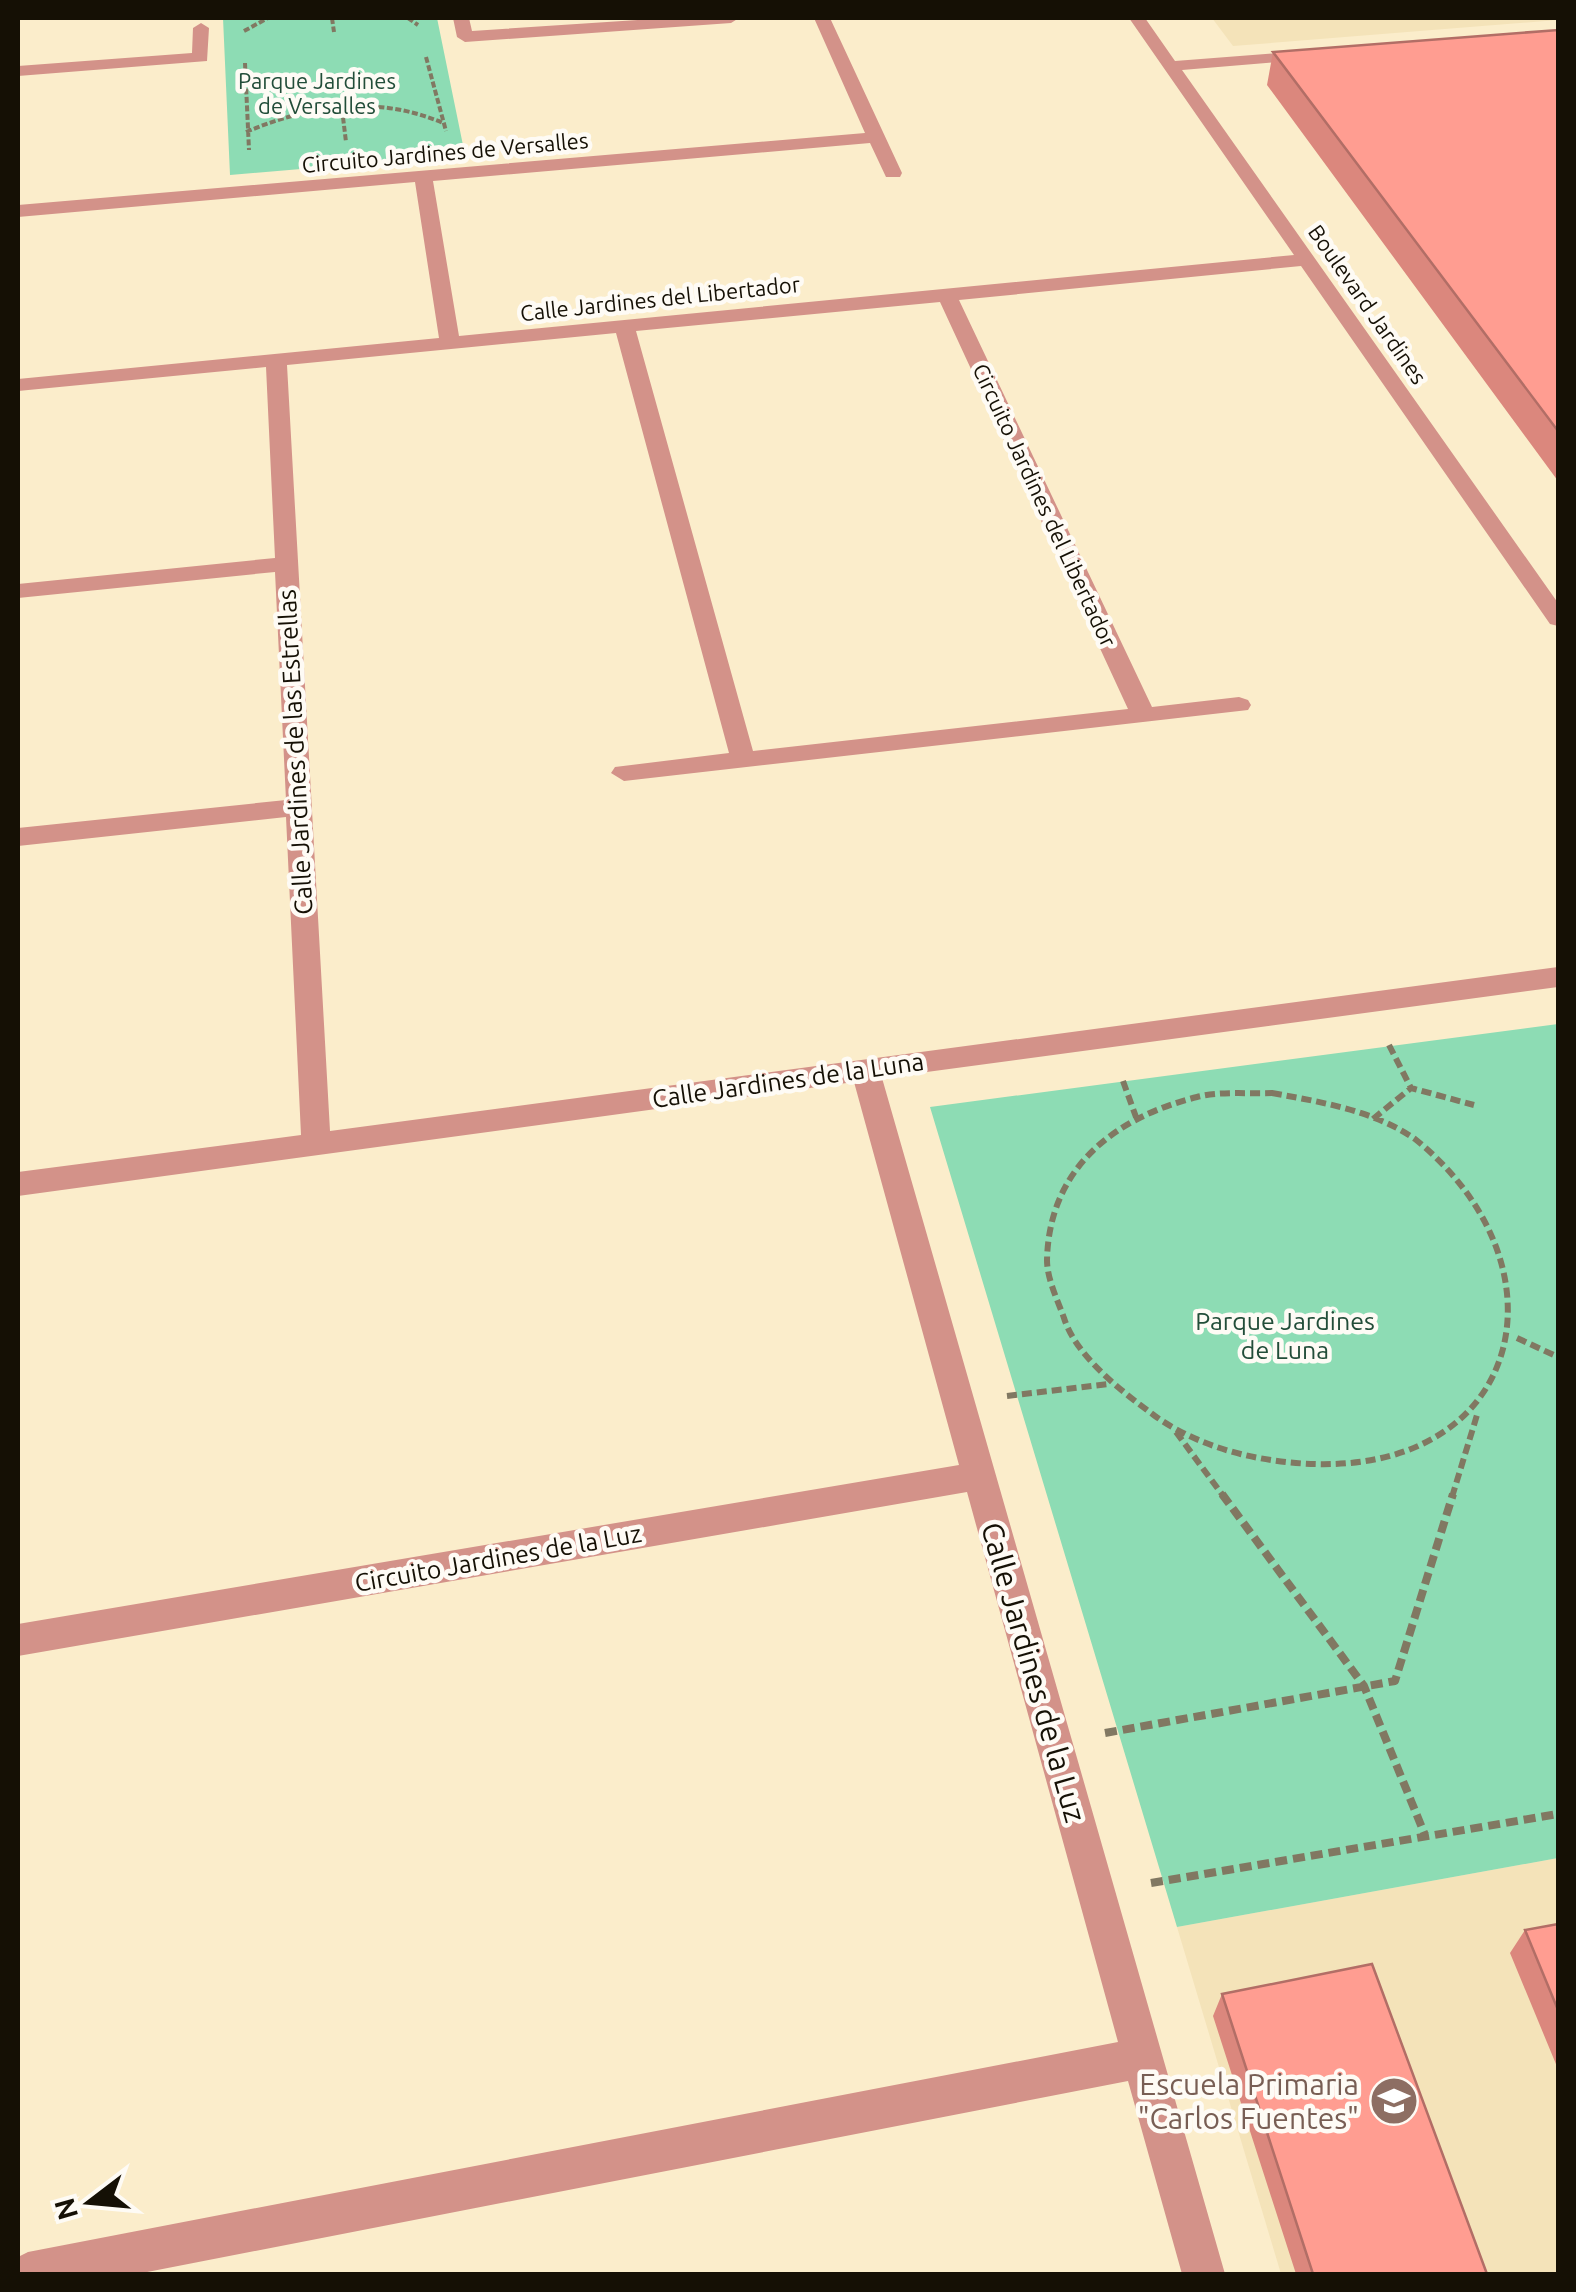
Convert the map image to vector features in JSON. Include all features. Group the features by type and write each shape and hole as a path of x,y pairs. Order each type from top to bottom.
{"street":[{"path":"461,18 466,38 731,18"},
{"path":"822,18 893,173"},
{"name":"Boulevard Jardines","path":"1137,18 1558,619"},
{"path":"18,71 200,57 201,28"},
{"path":"1172,66 1326,53"},
{"name":"Circuito Jardines de Versalles","path":"18,211 877,138"},
{"path":"423,176 450,344"},
{"name":"Calle Jardines del Libertador","path":"18,385 1306,260"},
{"name":"Circuito Jardines del Libertador","path":"947,295 1143,715"},
{"path":"625,327 743,760"},
{"name":"Calle Jardines de las Estrellas","path":"276,361 316,1143"},
{"path":"18,591 285,564"},
{"path":"624,773 1239,704"},
{"path":"18,837 298,806"},
{"name":"Calle Jardines de la Luna","path":"18,1184 1558,977"},
{"name":"Calle Jardines de la Luz","path":"865,1069 1203,2274"},
{"name":"Circuito Jardines de la Luz","path":"18,1640 978,1476"},
{"path":"28,2274 1142,2058"}],"path":[{"path":"244,41 244,29 268,18"},
{"path":"332,18 334,32"},
{"path":"408,18 417,21 420,31"},
{"path":"422,41 446,131 440,144"},
{"path":"244,53 247,149 259,159"},
{"path":"246,132 266,122 304,113 354,107 395,106 425,113 444,124"},
{"path":"1372,1120 1411,1088 1474,1105"},
{"path":"1477,1414 1416,1451 1338,1467 1255,1460 1176,1431 1110,1384 1066,1326 1047,1264 1055,1204 1086,1155 1136,1117 1200,1096 1272,1093 1345,1107 1413,1138 1469,1183 1489,1211"},
{"path":"1516,1350 1521,1319"},
{"path":"1517,1338 1558,1357"},
{"path":"958,1402 1110,1384"},
{"path":"1054,1742 1394,1682 1477,1414 1496,1388"},
{"path":"1176,1431 1364,1686 1425,1835"},
{"path":"1096,1893 1558,1814"}],"shaded area":[{"path":"1212,18 1558,18 1558,20 1233,46"},
{"name":"Escuela Primaria \"Carlos Fuentes\"","path":"1558,1858 1558,2274 1281,2274 1177,1927"}],"green space":[{"name":"Parque Jardines de Versalles","path":"223,18 437,18 465,155 230,175"},
{"name":"Parque Jardines de Luna","path":"1558,1024 1558,1858 1177,1927 930,1107"}],"building":[{"path":"1558,30 1558,431 1273,52"},
{"path":"1558,1924 1558,2010 1525,1930"},
{"path":"1372,1964 1487,2274 1313,2274 1222,1994"}],"place":[{"name":"Escuela Primaria \"Carlos Fuentes\"","path":"1394,2101"}]}
